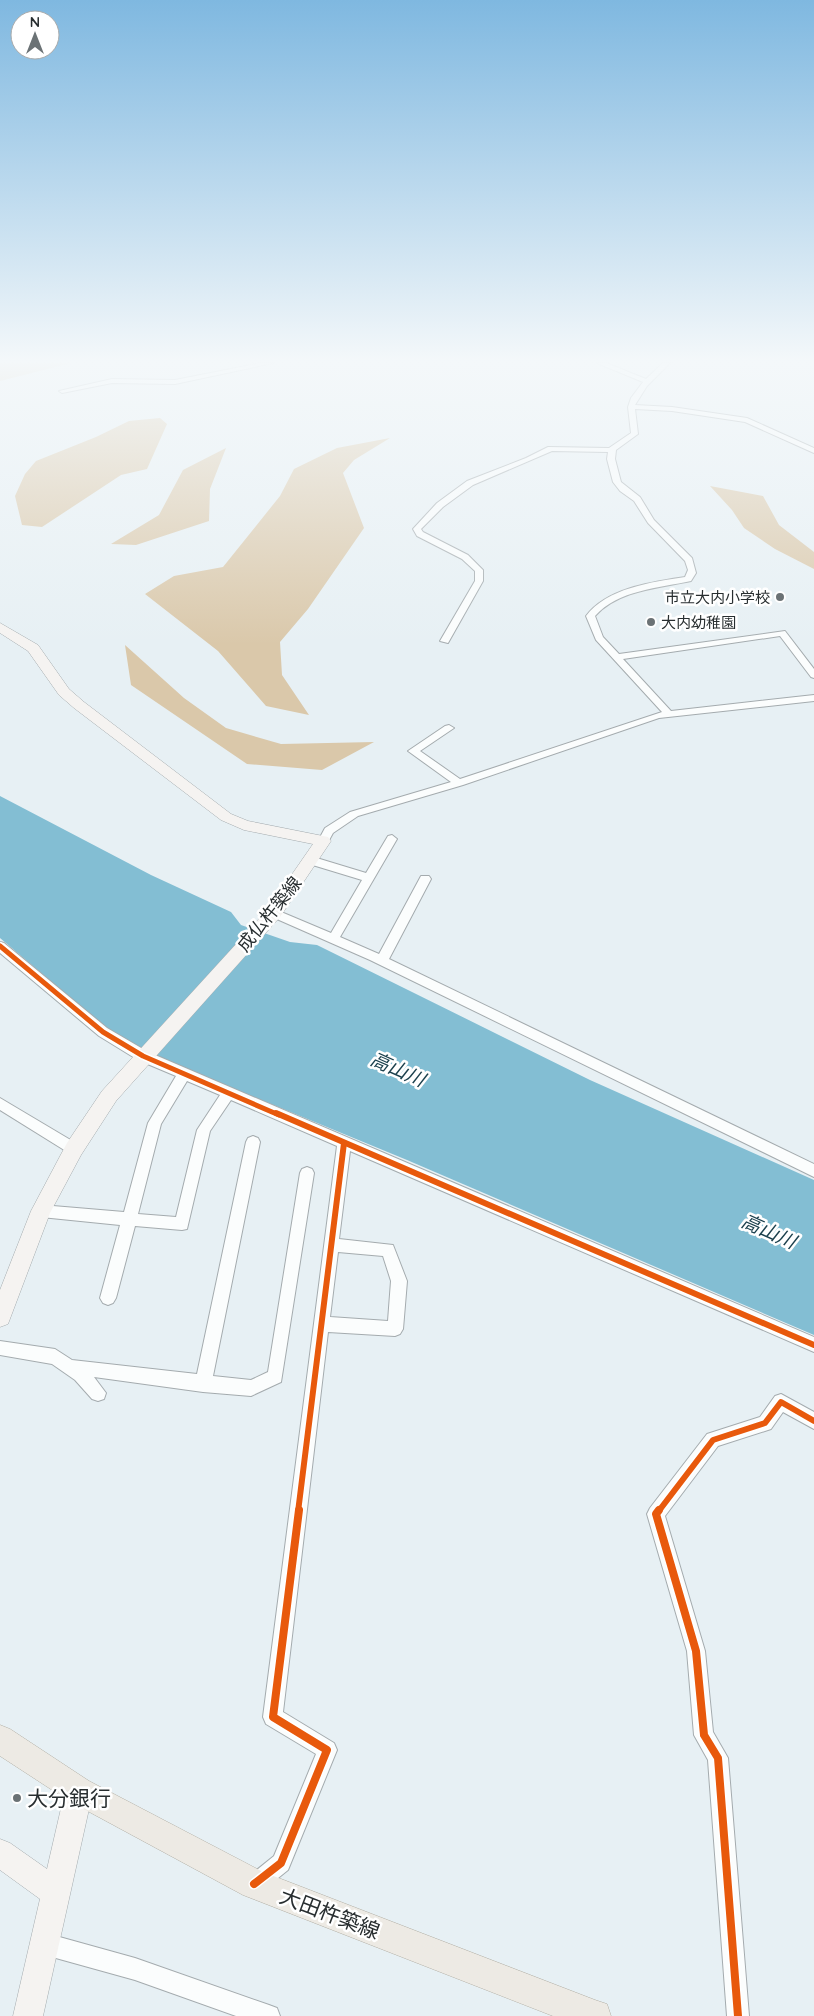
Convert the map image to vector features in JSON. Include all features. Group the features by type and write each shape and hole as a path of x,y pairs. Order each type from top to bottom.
{"main road":[{"path":"0,627 33,648 64,692 78,705 226,817 244,825 323,840"},
{"name":"成仏杵築線","path":"0,1317 41,1212 74,1149 109,1096 143,1056 274,913 323,840"},
{"name":"大田杵築線","path":"0,1739 79,1791 254,1884 595,2016"},
{"path":"28,2016 58,1893 79,1791"},
{"path":"0,1853 58,1893"}],"street":[{"path":"445,641 478,581 479,570 465,557 420,534 417,529 440,505 470,483 535,457"},
{"path":"611,457 617,482 643,506 651,521 689,560 692,568 691,576 688,579 653,585 630,592 600,606 592,613 593,626 599,638 669,714"},
{"path":"616,657 782,633 814,675"},
{"path":"323,840 329,831 354,814 459,783 652,717 814,698"},
{"path":"450,728 413,750 459,783"},
{"path":"334,938 392,839"},
{"path":"310,860 369,878"},
{"path":"382,961 425,879"},
{"path":"274,913 334,938 814,1171"},
{"path":"0,946 103,1032 143,1056 814,1345"},
{"path":"108,1298 155,1123 184,1074"},
{"path":"41,1212 182,1224 204,1130 228,1093"},
{"path":"0,1103 74,1149"},
{"path":"203,1384 253,1142"},
{"path":"254,1884 281,1863 327,1750 273,1717 344,1143"},
{"path":"70,1368 251,1388 275,1377 307,1173"},
{"path":"322,1324 395,1329 400,1281 388,1250 332,1245"},
{"path":"0,1348 55,1357 81,1375 98,1393"},
{"path":"738,2016 718,1758 704,1734 696,1651 656,1514 713,1440 765,1423 781,1402 814,1421"},
{"path":"45,1944 136,1969 196,1992 269,2016"}],"shaded area":[{"path":"46,457 152,457 147,469 121,475 42,527 22,525 15,496 25,474 36,461"},
{"path":"208,457 222,457 210,489 209,521 136,545 111,544 159,515 183,470"},
{"path":"318,457 359,457 343,473 364,528 308,609 280,642 282,675 309,715 266,706 218,651 145,594 174,576 223,567 280,496 294,469"},
{"path":"710,486 763,496 779,525 814,552 814,569 775,549 744,528 732,510"},
{"path":"125,645 184,698 226,728 281,744 374,742 322,770 247,764 131,685"}],"water":[{"name":"高山川","path":"0,796 151,875 231,912 241,925 290,942 317,945 590,1080 814,1180 814,1335 407,1160 154,1056 108,1030 0,938"}],"cycle path":[{"path":"0,946 103,1032 143,1056 814,1345"},
{"path":"254,1884 281,1863 327,1750 273,1717 344,1143"},
{"path":"738,2016 718,1758 704,1735 696,1651 656,1514 713,1440 765,1423 781,1402 814,1421"}],"place":[{"name":"市立大内小学校","path":"780,597"},
{"name":"大内幼稚園","path":"651,622"},
{"name":"大分銀行","path":"17,1798"}]}
